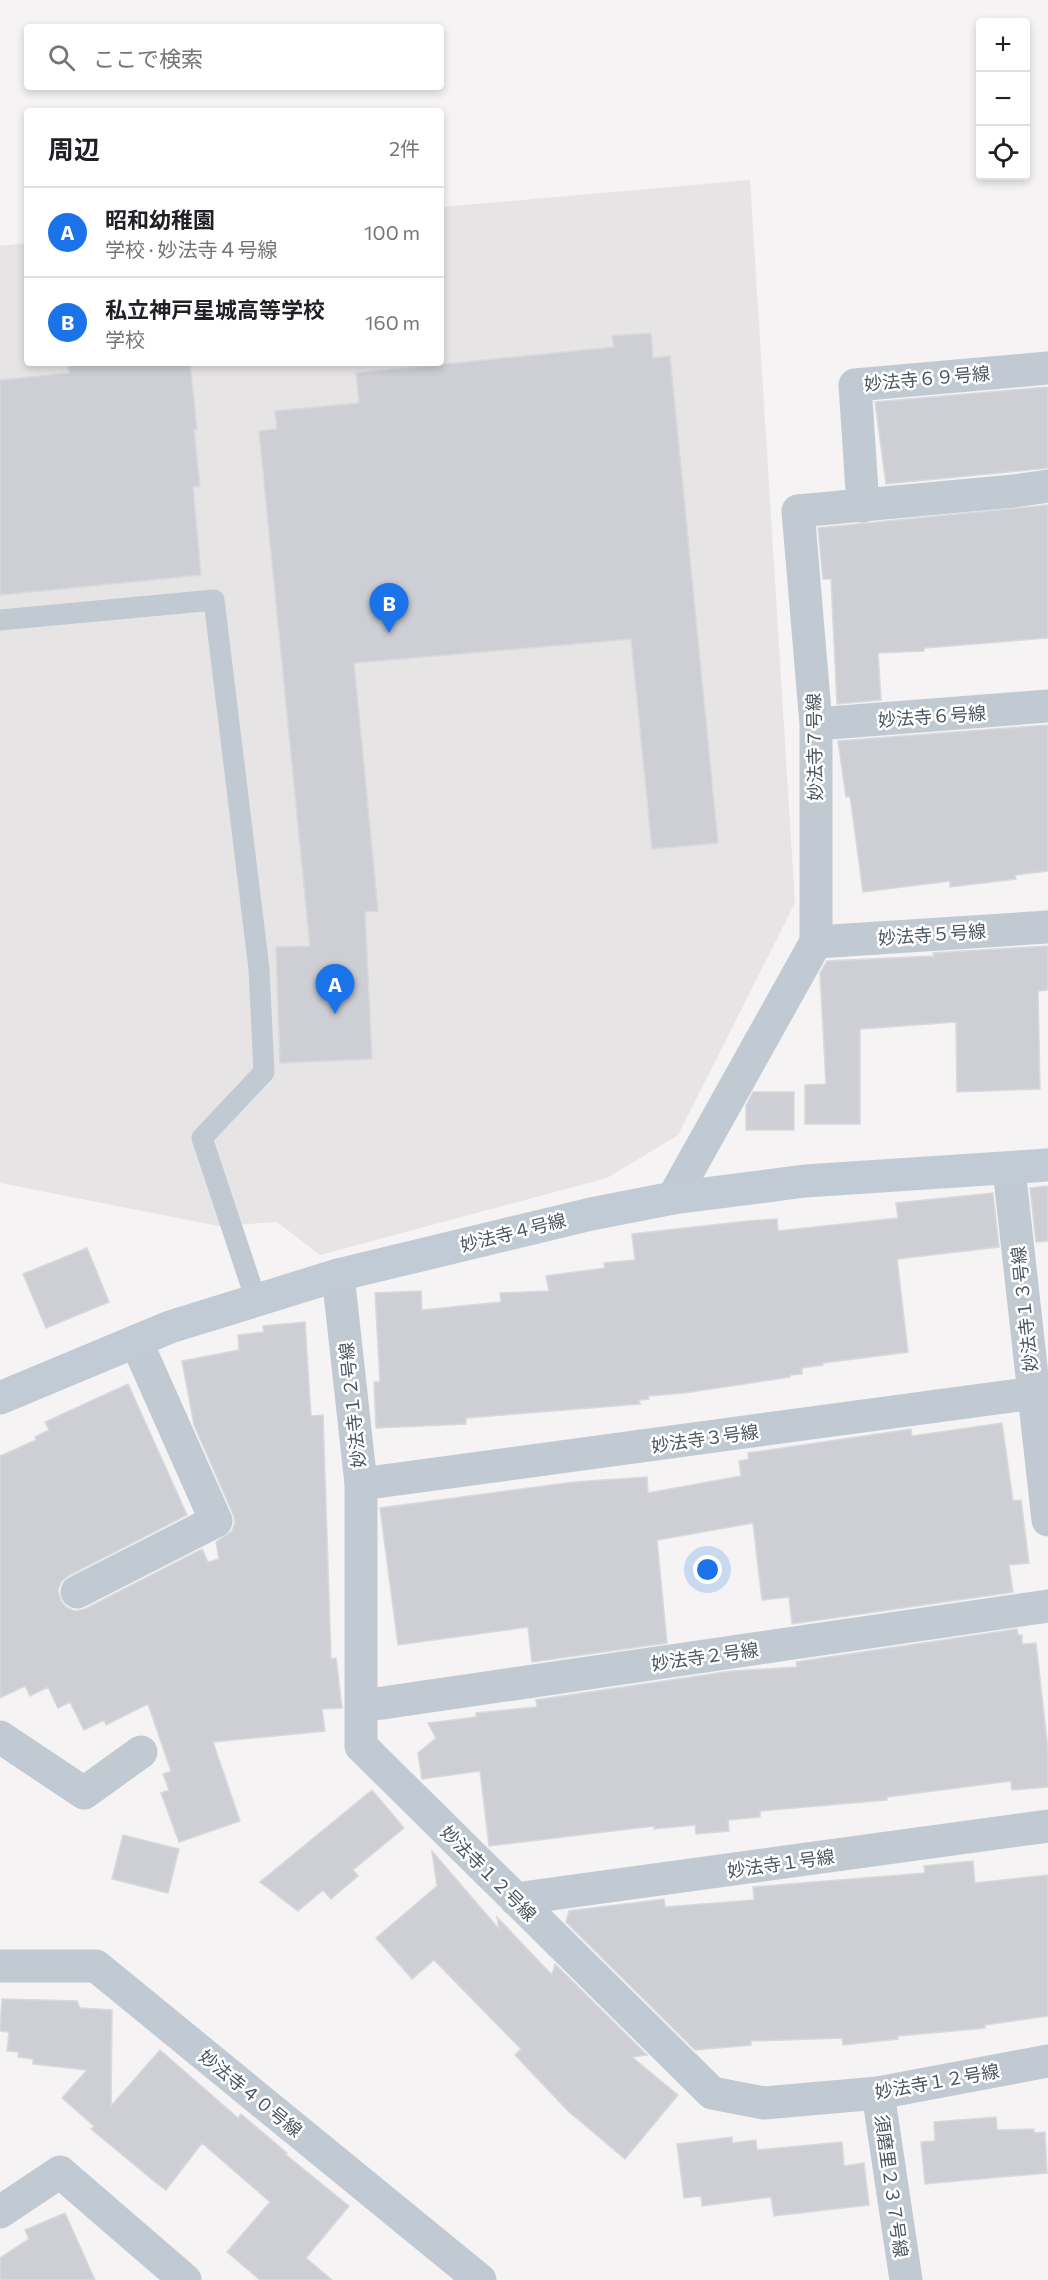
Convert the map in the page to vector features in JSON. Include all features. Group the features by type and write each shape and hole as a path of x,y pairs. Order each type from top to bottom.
{"street":[{"name":"妙法寺６９号線","path":"863,506 855,385 1048,368"},
{"name":"妙法寺７号線","path":"673,1198 816,942 816,724 798,511 1048,486"},
{"name":"妙法寺６号線","path":"816,724 1048,706"},
{"name":"妙法寺５号線","path":"816,942 1048,927"},
{"name":"妙法寺４号線","path":"0,1398 170,1327 256,1300 338,1275 591,1214 673,1198 805,1181 1048,1165"},
{"name":"妙法寺１３号線","path":"1009,1169 1041,1393 1048,1520"},
{"name":"妙法寺１２号線","path":"338,1275 361,1484 361,1746 712,2093 764,2103 878,2093 1048,2061"},
{"path":"77,1592 216,1521 136,1341"},
{"name":"妙法寺３号線","path":"361,1484 1041,1393"},
{"name":"妙法寺２号線","path":"362,1706 1048,1606"},
{"path":"0,1737 84,1792 141,1752"},
{"name":"妙法寺１号線","path":"515,1899 1048,1826"},
{"name":"妙法寺４０号線","path":"0,1966 96,1966 480,2280"},
{"name":"須磨里２３７号線","path":"878,2093 906,2280"},
{"path":"0,2212 60,2172 185,2280"}],"lane":[{"path":"0,620 214,600 259,969 264,1072 202,1138 256,1300"}],"shaded area":[{"path":"750,180 795,903 678,1135 607,1178 320,1255 277,1222 219,1226 0,1183 0,246 24,243 24,366 444,366 444,207"}],"building":[{"path":"651,333 653,358 670,356 718,843 652,849 631,639 354,663 378,911 365,912 372,1059 280,1063 276,947 310,946 259,431 277,429 275,411 359,403 356,373 444,366 444,364 614,347 612,336"},
{"path":"68,366 190,366 200,486 193,487 201,575 0,595 0,380 69,373"},
{"path":"1048,387 1048,468 886,484 875,402"},
{"path":"1048,505 1048,638 924,648 924,651 878,653 881,700 837,704 831,579 823,579 818,528"},
{"path":"1048,725 1048,871 1015,875 1016,879 950,887 950,881 863,892 850,796 846,797 838,741"},
{"path":"1048,946 1048,990 1038,991 1040,1089 957,1092 956,1022 860,1029 860,1124 805,1124 805,1085 826,1084 820,973 827,961 934,956 933,953"},
{"path":"753,1092 794,1092 794,1130 746,1130 746,1106"},
{"path":"1048,1186 1048,1241 1036,1242 1030,1188"},
{"path":"993,1193 999,1247 897,1259 908,1352 823,1363 823,1365 802,1368 802,1374 790,1375 790,1377 684,1393 648,1396 649,1399 639,1400 640,1404 466,1418 466,1424 376,1428 374,1382 380,1382 375,1293 421,1291 422,1310 501,1302 500,1293 549,1291 546,1276 605,1268 604,1263 635,1260 632,1234 777,1219 778,1231 898,1218 896,1203"},
{"path":"87,1248 109,1302 46,1328 23,1274"},
{"path":"305,1322 311,1416 323,1415 331,1659 336,1658 342,1708 322,1709 325,1731 213,1742 240,1821 179,1842 161,1793 169,1790 163,1774 171,1771 148,1704 106,1725 104,1720 84,1730 70,1702 58,1708 48,1687 30,1696 25,1686 0,1698 0,1456 36,1440 35,1437 49,1430 45,1422 128,1384 187,1515 68,1576 61,1582 58,1590 61,1601 66,1607 75,1611 85,1609 202,1549 208,1562 219,1559 216,1542 232,1531 235,1522 194,1425 182,1361 239,1350 238,1335 264,1332 263,1326"},
{"path":"1002,1423 1013,1501 1021,1500 1029,1563 1009,1565 1013,1592 792,1624 789,1597 762,1600 753,1523 657,1540 667,1643 532,1662 528,1627 398,1645 380,1508 574,1482 647,1477 648,1493 741,1476 739,1461 749,1459 748,1453 911,1429 912,1436"},
{"path":"1017,1629 1018,1635 1022,1635 1022,1644 1036,1643 1048,1750 1048,1787 1012,1790 1011,1781 887,1797 887,1800 760,1811 760,1817 728,1820 729,1831 696,1834 695,1825 654,1829 654,1826 489,1846 480,1771 422,1779 418,1753 436,1738 428,1723 476,1717 476,1713 537,1707 536,1700 732,1671 797,1667 796,1662"},
{"path":"372,1790 404,1828 353,1870 358,1876 331,1899 323,1890 298,1911 260,1882"},
{"path":"123,1835 179,1849 168,1893 112,1879"},
{"path":"432,1851 499,1929 497,1917 552,1975 555,1964 647,2055 632,2057 678,2095 625,2159 568,2111 515,2055 521,2049 434,1960 412,1979 376,1938 437,1886"},
{"path":"973,1861 975,1883 1048,1875 1048,2016 985,2025 985,2028 898,2036 898,2039 843,2045 842,2038 751,2041 751,2045 695,2050 566,1922 569,1911 664,1899 665,1907 754,1900 753,1887 925,1873 924,1866"},
{"path":"2,1999 77,2001 80,2008 112,2010 111,2106 160,2050 238,2118 241,2114 287,2153 285,2154 349,2206 306,2258 332,2280 260,2280 227,2252 270,2202 202,2143 166,2190 155,2182 91,2129 94,2126 62,2098 87,2070 33,2064 33,2059 18,2057 19,2052 7,2051 9,2032 0,2031"},
{"path":"996,2117 997,2130 1034,2129 1034,2133 1045,2132 1047,2173 925,2184 921,2142 935,2141 934,2122"},
{"path":"732,2137 732,2143 756,2140 757,2150 842,2142 844,2166 864,2163 869,2205 774,2216 771,2197 702,2206 701,2196 684,2198 677,2144"},
{"path":"65,2213 95,2280 0,2280 0,2258 29,2239 25,2230"}],"place":[{"name":"私立神戸星城高等学校","path":"389,633"},
{"name":"昭和幼稚園","path":"335,1014"}]}
